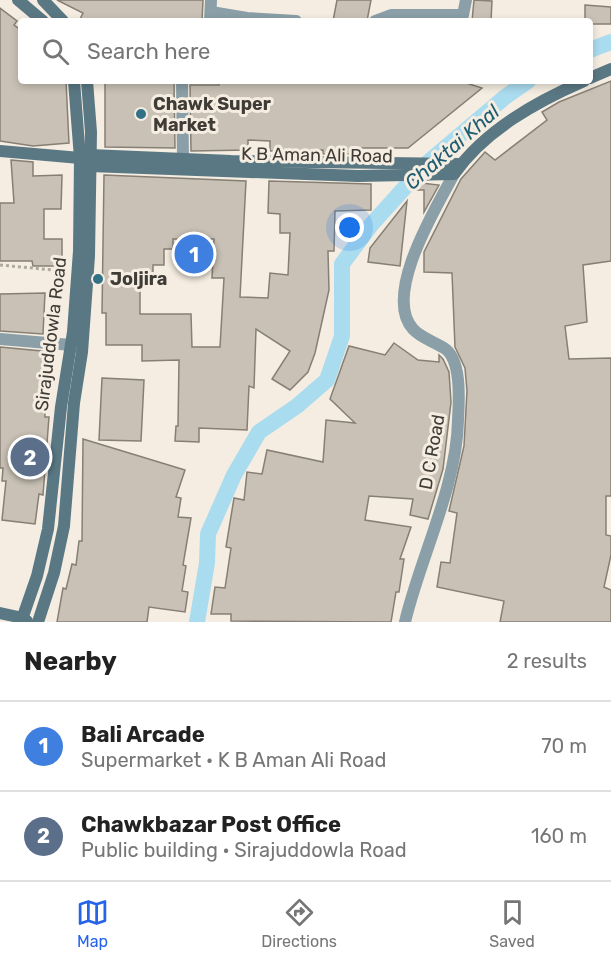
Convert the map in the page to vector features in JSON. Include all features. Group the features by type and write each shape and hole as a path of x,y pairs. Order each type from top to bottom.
{"main road":[{"path":"18,0 39,18"},
{"path":"43,0 60,18"},
{"path":"593,77 611,69"},
{"name":"Sirajuddowla Road","path":"24,621 38,576 48,529 61,407 71,345 87,160 74,84"},
{"name":"Sirajuddowla Road","path":"38,622 54,573 64,526 88,266 87,84"},
{"path":"458,169 490,135 551,95 577,84"},
{"path":"0,151 87,160"},
{"name":"K B Aman Ali Road","path":"87,160 183,160 360,170"},
{"name":"K B Aman Ali Road","path":"87,160 360,170 458,169"},
{"path":"0,613 24,621"}],"street":[{"path":"383,18 391,15 463,15 466,0"},
{"path":"210,11 270,18"},
{"path":"182,84 183,160"},
{"name":"D C Road","path":"405,622 434,533 455,449 458,421 455,360 444,348 426,340 412,328 403,303 412,260 425,228 458,169"},
{"path":"0,339 71,345"}],"path":[{"path":"0,266 71,272"}],"building":[{"path":"57,0 203,0 202,18 80,18 83,13"},
{"path":"337,0 371,0 368,18 334,18"},
{"path":"474,0 492,1 491,18 472,18"},
{"path":"585,5 611,7 611,24 593,24 593,18 585,18"},
{"path":"0,8 17,21 14,25 18,28 18,84 66,84 69,143 33,146 0,141"},
{"path":"611,81 611,261 583,265 587,322 565,326 569,359 611,358 611,496 606,496 606,535 611,536 611,555 604,587 611,590 611,622 500,622 504,601 437,587 441,562 450,563 457,513 449,511 464,446 467,391 465,368 455,347 452,273 424,272 424,252 461,179 485,152 495,160 547,120 542,112 559,102"},
{"name":"Chawk Super Market","path":"105,84 174,84 175,148 105,147"},
{"path":"469,84 482,88 408,148 351,148 351,154 323,154 323,150 270,151 270,141 248,140 248,150 191,151 190,85"},
{"path":"11,160 33,162 33,176 62,175 61,209 44,209 44,239 62,239 62,266 33,266 32,261 0,261 0,203 14,203"},
{"path":"104,175 246,181 240,297 268,298 270,273 288,275 290,233 280,233 280,214 268,213 269,181 371,184 371,210 335,211 334,251 328,251 329,290 315,353 308,372 290,390 272,379 290,351 256,329 254,388 249,386 247,430 199,428 199,442 175,441 176,426 178,426 179,360 142,361 142,345 106,345 106,313 102,313","holes":["173,239 214,239 212,278 224,278 220,347 192,347 191,314 140,314 140,284 153,284 153,265 164,265 164,249 173,249"]},
{"path":"421,183 439,185 424,212 424,190 416,190"},
{"path":"407,201 400,266 368,262 370,248"},
{"path":"45,293 43,334 0,331 0,294"},
{"path":"394,343 418,360 439,362 439,355 443,359 449,372 451,402 443,469 428,519 410,515 413,499 369,496 365,520 411,527 400,559 404,559 391,622 231,621 231,614 211,614 215,587 225,588 231,548 226,547 234,498 244,500 247,472 262,474 267,450 323,462 326,420 355,423 330,399 349,346 385,355"},
{"path":"0,347 42,351 45,417 49,417 43,495 39,494 35,524 2,520 6,481 2,481 3,468 0,468"},
{"path":"102,378 144,380 141,441 99,440"},
{"path":"83,439 185,470 176,497 181,498 178,517 191,518 183,565 186,566 182,591 188,592 185,612 149,607 147,622 57,622 63,588 66,589 72,564 76,565 79,541 82,541"}],"waterway":[{"name":"Chaktai Khal","path":"593,49 611,42"},
{"name":"Chaktai Khal","path":"197,622 207,563 208,534 234,475 259,432 297,406 327,380 342,336 342,264 371,225 426,164 524,84"}],"place":[{"name":"Chawk Super Market","path":"141,114"},
{"name":"Bali Arcade","path":"194,254"},
{"name":"Joljira","path":"98,279"},
{"name":"Chawkbazar Post Office","path":"30,457"}]}
